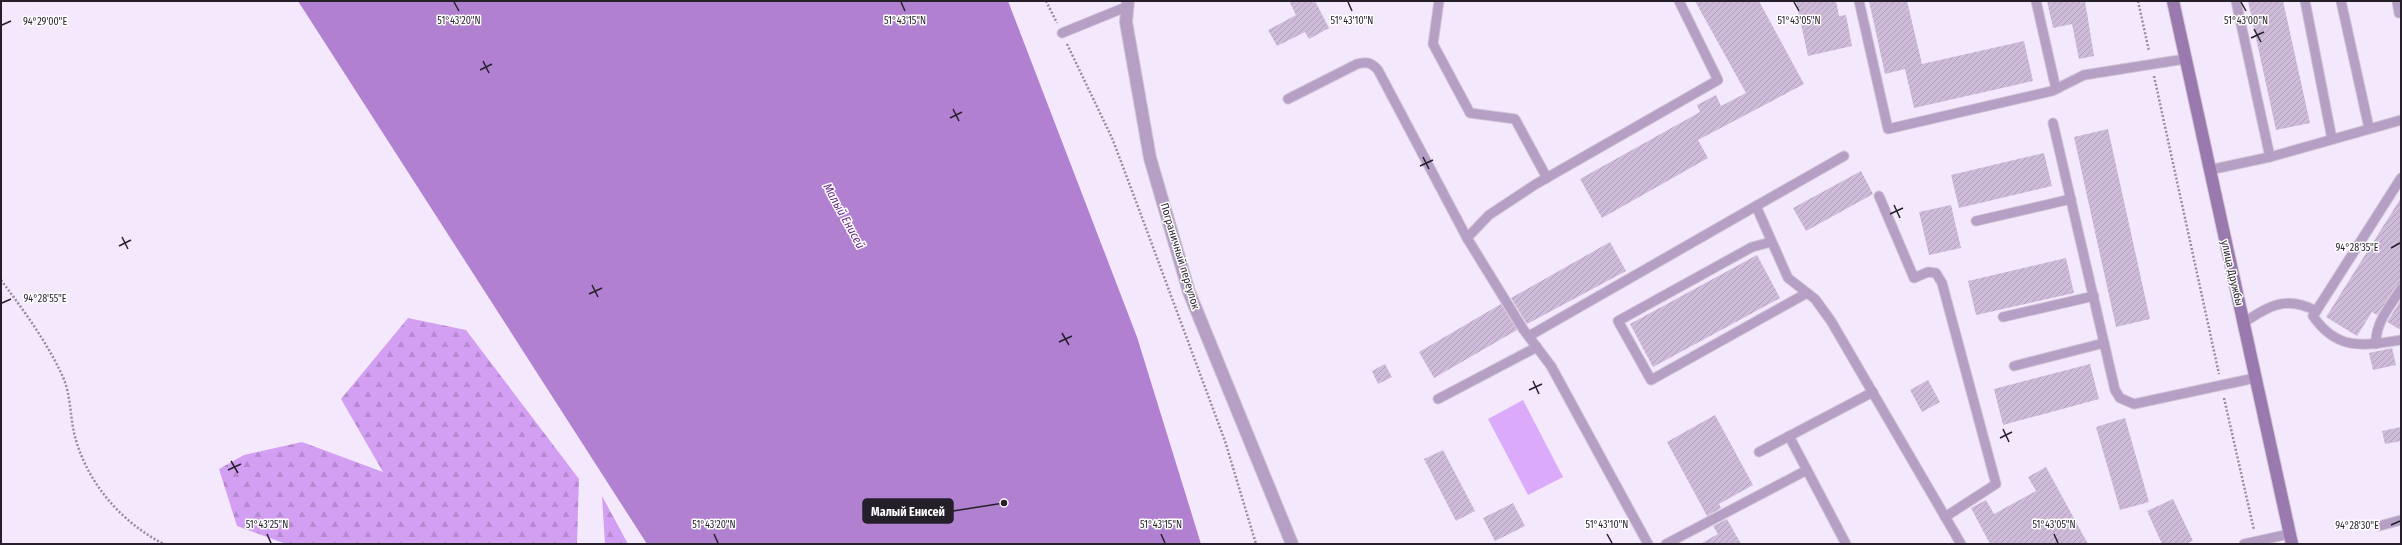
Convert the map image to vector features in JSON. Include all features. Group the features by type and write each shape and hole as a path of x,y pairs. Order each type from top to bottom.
{"main road":[{"name":"улица Дружбы","path":"2173,1 2290,539"}],"street":[{"name":"Пограничный переулок","path":"1127,4 1129,40 1150,158 1189,292 1292,544"}],"lane":[{"path":"1439,1 1432,44 1470,113 1515,119 1547,178"},
{"path":"1467,238 1490,215 1547,178 1718,80 1679,1"},
{"path":"1859,1 1888,129 2056,89 2084,75 2185,59"},
{"path":"2036,1 2056,89"},
{"path":"2236,1 2270,157"},
{"path":"2305,1 2332,139"},
{"path":"2341,1 2369,128"},
{"path":"2397,1 2399,13 2401,13"},
{"path":"1062,33 1127,4"},
{"path":"1288,99 1358,64 1365,62 1373,64 1378,70 1467,238 1529,336 1551,366 1648,544"},
{"path":"2209,170 2270,157 2401,120"},
{"path":"2053,123 2115,390 2127,402 2134,404 2221,384 2255,378"},
{"path":"1529,336 1844,156"},
{"path":"2401,178 2313,316 2322,329 2351,345 2376,344 2401,340"},
{"path":"1879,196 1914,278 1928,272 1936,273 1942,283 1996,484 1945,517"},
{"path":"1976,221 2071,198"},
{"path":"1756,206 1788,278 1815,299 1831,321 1961,544"},
{"path":"1771,242 1752,247 1618,321 1651,380 1807,293"},
{"path":"2376,344 2375,335 2380,322 2401,289"},
{"path":"2002,317 2094,296"},
{"path":"2243,323 2268,306 2300,303 2316,311"},
{"path":"2014,366 2104,342"},
{"path":"1438,399 1537,347"},
{"path":"1759,452 1873,392"},
{"path":"1789,436 1846,544"},
{"path":"1666,544 1807,470"},
{"path":"2379,526 2401,520"},
{"path":"2244,544 2256,541 2290,539"}],"path":[{"path":"1046,1 1112,138 1225,441 1256,544"},
{"path":"2138,1 2256,541"},
{"path":"1,280 49,349 64,379 76,438 96,481 118,512 128,522 144,534 164,544"}],"green space":[{"path":"408,318 466,330 579,479 577,544 286,544 237,526 219,469 244,455 302,442 383,472 341,399"},
{"path":"602,496 628,544 605,544"}],"shaded area":[{"path":"1523,400 1563,477 1528,495 1488,419"}],"water":[{"path":"298,1 1008,1 1137,337 1201,544 647,544"}],"building":[{"path":"1289,1 1315,1 1329,28 1309,39 1305,32 1277,46 1268,30 1296,15"},
{"path":"1695,1 1759,1 1804,84 1698,140 1708,158 1602,218 1580,179 1700,112 1697,105 1716,95 1721,106 1746,93"},
{"path":"1796,1 1836,1 1839,16 1846,15 1852,46 1808,56"},
{"path":"1869,1 1907,1 1922,64 2024,41 2033,81 1914,108 1905,69 1885,74"},
{"path":"2047,1 2085,1 2094,56 2079,59 2072,24 2053,28"},
{"path":"2248,1 2283,1 2310,123 2276,130"},
{"path":"2108,129 2150,319 2116,327 2074,137"},
{"path":"2044,153 2052,186 1959,208 1951,175"},
{"path":"1861,171 1873,194 1806,231 1793,208"},
{"path":"2401,198 2401,283 2396,286 2377,315 2372,312 2357,336 2326,317"},
{"path":"1951,205 1961,248 1929,255 1919,212"},
{"path":"1610,242 1626,271 1527,324 1511,298"},
{"path":"1757,255 1780,298 1653,367 1630,324"},
{"path":"2066,258 2074,293 1976,315 1968,281"},
{"path":"2401,300 2401,330 2387,322"},
{"path":"1501,304 1517,330 1434,378 1419,352"},
{"path":"2392,348 2396,365 2373,370 2369,353"},
{"path":"1385,364 1392,377 1378,384 1372,371"},
{"path":"2090,364 2099,399 2003,425 1994,389"},
{"path":"1928,380 1940,402 1922,412 1910,390"},
{"path":"1715,415 1753,485 1719,504 1721,508 1707,516 1667,442"},
{"path":"2125,418 2149,502 2120,510 2096,427"},
{"path":"2401,427 2401,441 2385,444 2382,431"},
{"path":"1443,450 1475,511 1456,521 1424,459"},
{"path":"2046,467 2088,544 1990,544 1971,508 1986,500 1994,514 2036,491 2028,477"},
{"path":"2173,499 2193,541 2185,544 2162,544 2147,511"},
{"path":"1513,503 1525,526 1495,541 1483,518"},
{"path":"1727,519 1741,544 1700,544 1718,534 1713,526"}],"place":[{"name":"Малый Енисей","path":"1004,503"}]}
